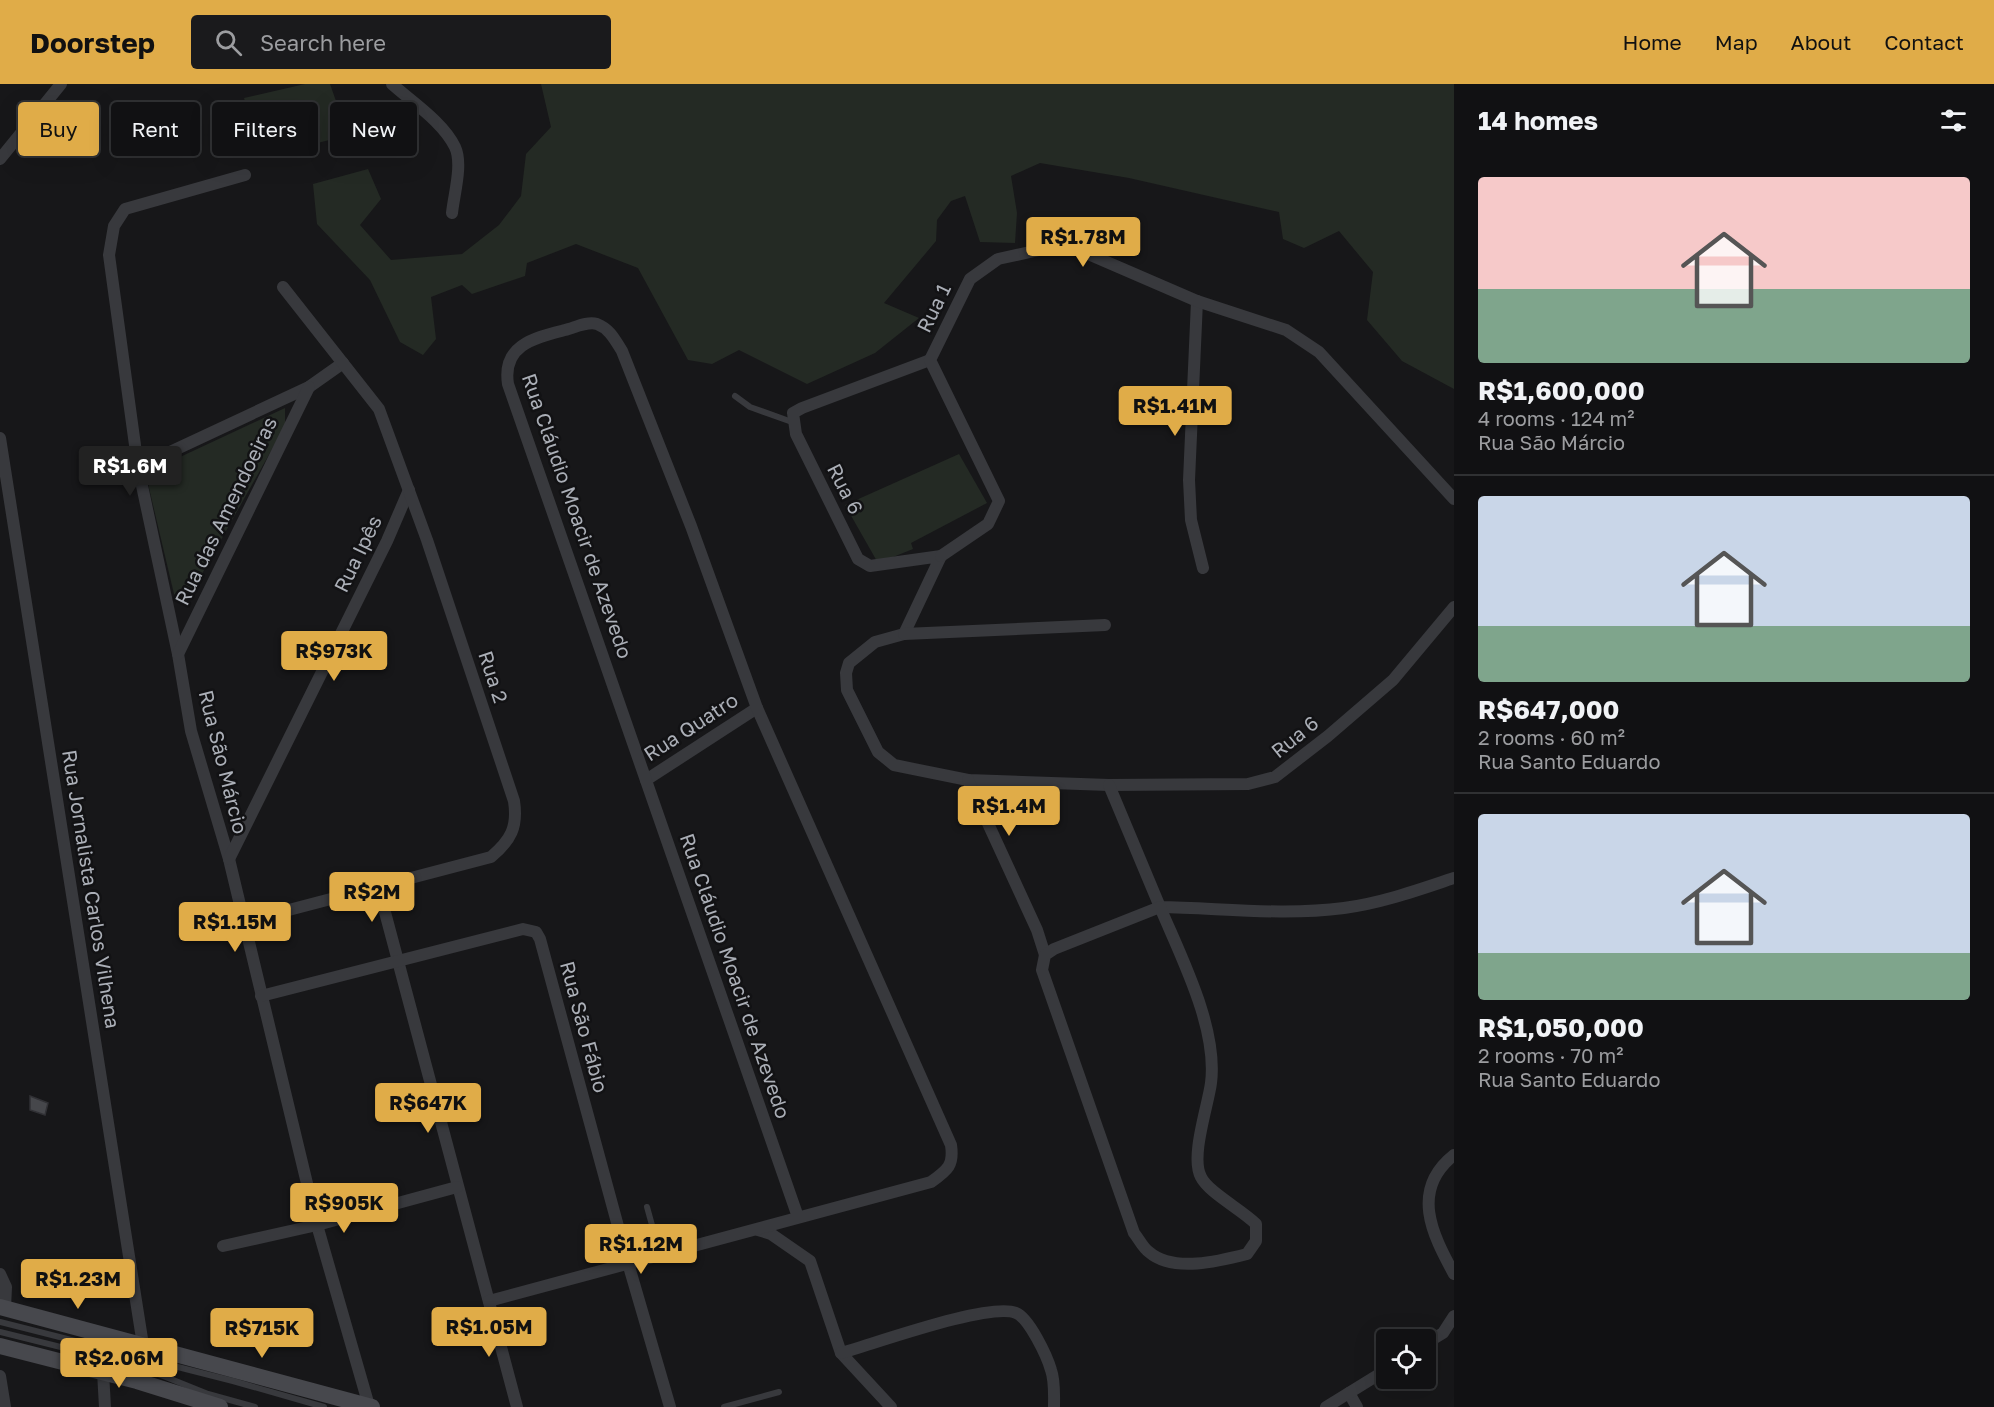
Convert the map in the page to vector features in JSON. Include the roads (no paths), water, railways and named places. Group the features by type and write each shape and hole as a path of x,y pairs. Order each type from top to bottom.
{"main road":[{"path":"2,1312 143,1345 370,1407"},
{"path":"0,1346 103,1372 220,1407"}],"street":[{"path":"0,159 61,84"},
{"path":"392,84 441,127 455,147 457,167 452,213"},
{"name":"Rua São Márcio","path":"245,175 125,209 114,226 109,255 138,467 178,654 191,731 229,859 317,1225 370,1407"},
{"name":"Rua 1","path":"941,556 988,524 999,501 930,360 970,279 998,259 1039,250 1079,250 1197,302 1286,330 1319,352 1454,499"},
{"name":"Rua 2","path":"243,922 491,857 506,844 516,818 514,801 409,490 379,409 283,287"},
{"path":"1197,302 1189,480 1191,520 1203,568"},
{"name":"Rua Cláudio Moacir de Azevedo","path":"590,323 605,328 613,335 691,526 757,708 951,1144 952,1162 948,1170 931,1182 798,1217 508,384 509,361 518,349 533,339 590,323"},
{"path":"792,422 793,413 802,408 930,360"},
{"path":"138,467 309,387 343,363"},
{"name":"Rua das Amendoeiras","path":"178,654 309,387"},
{"name":"Rua 6","path":"792,422 858,559 870,567 941,556"},
{"name":"Rua Jornalista Carlos Vilhena","path":"0,438 143,1345"},
{"name":"Rua Ipês","path":"229,859 387,541 409,490"},
{"path":"904,634 941,556"},
{"name":"Rua 6","path":"1105,625 904,634 875,642 849,663 846,673 847,690 878,752 894,765 968,780 1109,785 1248,783 1275,777 1393,680 1454,607"},
{"name":"Rua Quatro","path":"646,780 757,708"},
{"path":"968,780 1036,930 1045,955 1042,970 1044,981 1134,1233 1148,1252 1160,1259 1195,1265 1247,1254 1256,1241 1256,1224 1241,1209 1207,1187 1199,1175 1197,1161 1199,1145 1212,1079 1209,1035 1160,907 1109,785"},
{"path":"1045,955 1160,907 1270,911 1343,908 1397,897 1454,878"},
{"path":"378,886 457,1187 518,1407"},
{"name":"Rua São Fábio","path":"261,996 523,929 532,930 538,934 670,1407"},
{"path":"1454,1155 1443,1164 1431,1183 1427,1198 1438,1245 1454,1274"},
{"path":"223,1246 317,1225 457,1187"},
{"path":"489,1301 660,1254 758,1230 798,1217"},
{"path":"758,1230 771,1234 810,1261 842,1353 891,1407"},
{"path":"0,1274 6,1287 2,1312"},
{"path":"842,1353 981,1313 1012,1312 1028,1322 1051,1370 1054,1407"},
{"path":"1436,1337 1443,1333 1454,1316"},
{"path":"103,1372 105,1407"},
{"path":"0,1376 5,1407"},
{"path":"1326,1407 1376,1376"},
{"path":"1349,1393 1357,1407"}],"lane":[{"path":"735,396 750,407 792,422"},
{"path":"647,1207 660,1254"},
{"path":"2,1312 324,1407"},
{"path":"0,1332 141,1367 208,1394 255,1407"},
{"path":"724,1407 779,1392"}]}
